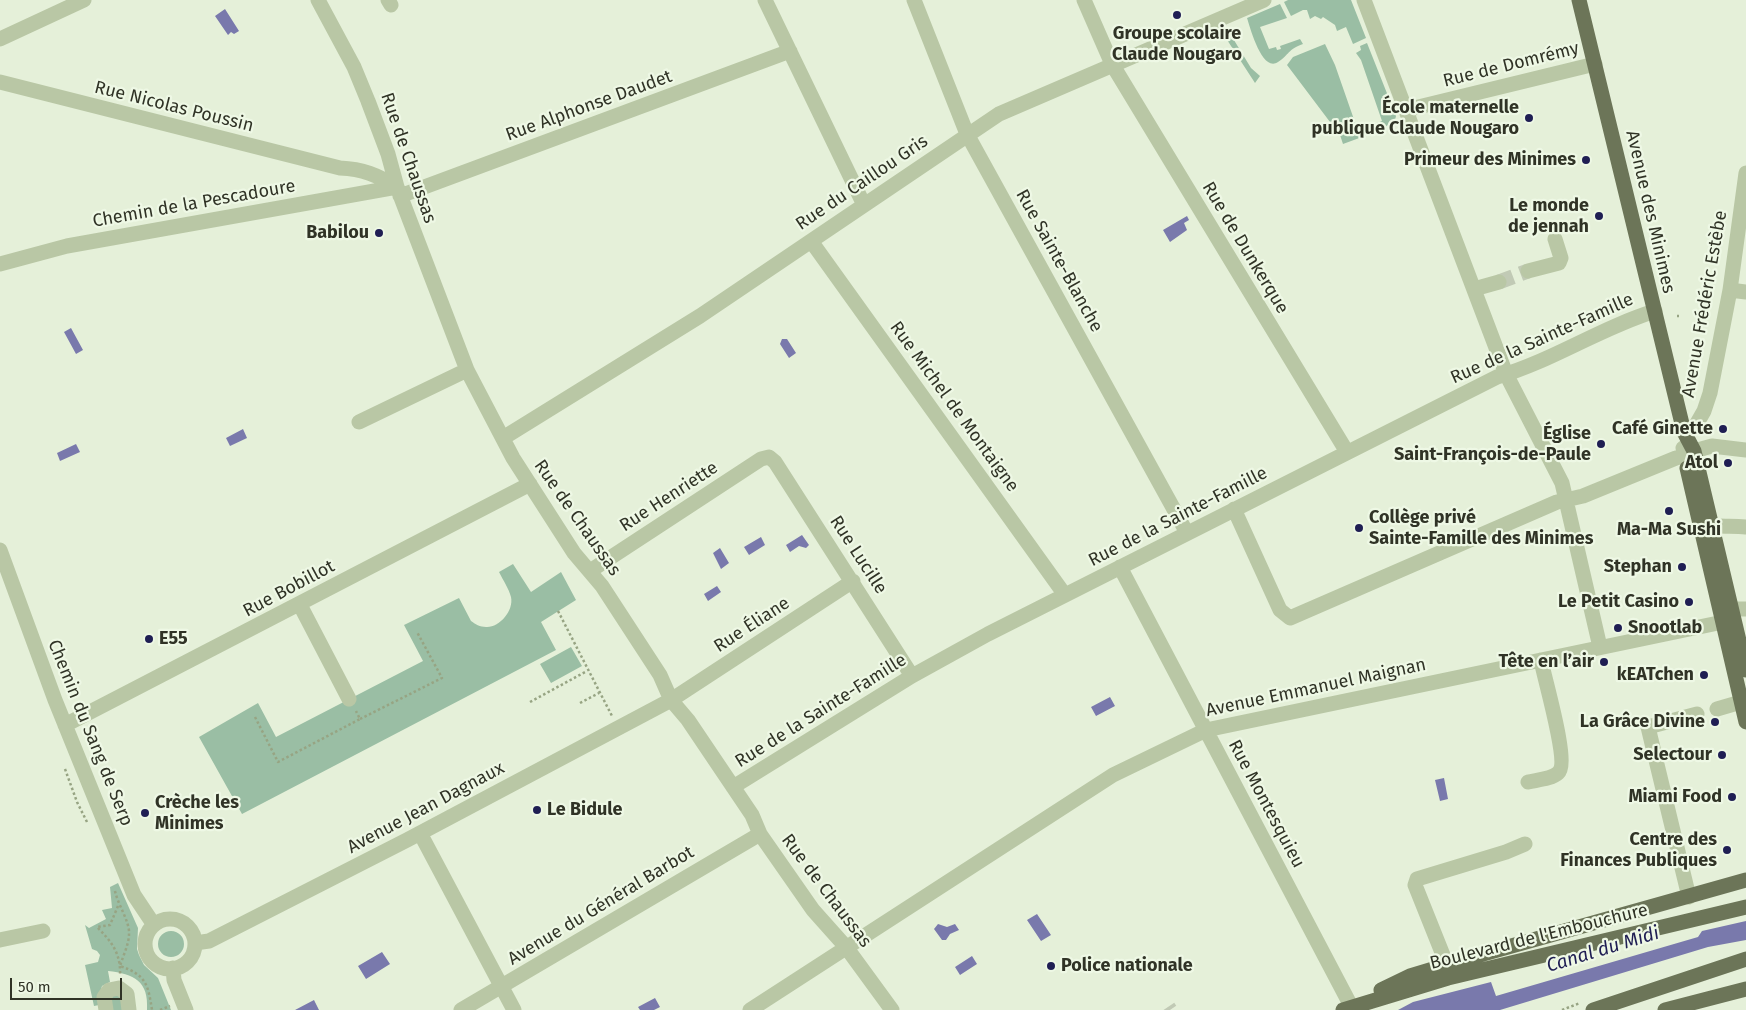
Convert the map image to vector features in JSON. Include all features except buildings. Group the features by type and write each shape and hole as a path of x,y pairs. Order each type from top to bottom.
{"main road":[{"name":"Avenue des Minimes","path":"1579,0 1706,525 1722,622 1746,722"},
{"name":"Avenue des Minimes","path":"1706,525 1739,609 1746,670"},
{"path":"1347,1008 1410,976 1746,880"},
{"name":"Boulevard de l'Embouchure","path":"1347,1008 1448,978 1746,907"},
{"path":"1593,1010 1746,959"},
{"path":"1665,1010 1746,989"}],"street":[{"path":"0,39 84,0"},
{"name":"Rue de Chaussas","path":"318,0 354,67 388,154 399,192 467,370 503,438 574,553 590,571 660,675 671,700 752,815 760,834 813,910 846,947 892,1010"},
{"path":"765,0 864,205"},
{"name":"Rue Sainte-Blanche","path":"914,0 967,134 1187,533"},
{"name":"Rue de Dunkerque","path":"1084,0 1112,64 1347,452"},
{"name":"Rue du Caillou Gris","path":"503,438 700,316 998,114 1264,0"},
{"path":"1364,0 1506,374 1562,483 1600,647"},
{"name":"Rue Alphonse Daudet","path":"399,192 790,52"},
{"name":"Rue de Domrémy","path":"1406,110 1595,64"},
{"name":"Rue Nicolas Poussin","path":"0,82 340,168 357,168 374,173 399,192"},
{"path":"340,168 354,179 358,194"},
{"name":"Avenue Frédéric Estèbe","path":"1684,432 1696,425 1710,393 1730,290 1746,173"},
{"name":"Chemin de la Pescadoure","path":"0,264 67,246 358,194 399,192"},
{"path":"1528,271 1559,263 1561,258 1555,238"},
{"name":"Rue Michel de Montaigne","path":"811,241 1065,595"},
{"path":"1474,289 1499,282"},
{"path":"1730,290 1746,292"},
{"name":"Rue de la Sainte-Famille","path":"733,787 912,676 1065,595 1347,452 1506,374 1542,361 1621,322 1655,311"},
{"path":"359,422 467,370"},
{"path":"1234,509 1280,610 1290,618 1566,499 1583,496 1712,446 1746,450"},
{"name":"Rue Henriette","path":"590,571 761,459 769,457"},
{"name":"Rue Lucille","path":"769,457 776,462 912,676"},
{"name":"Rue Bobillot","path":"65,725 300,605 530,484"},
{"path":"1706,525 1746,527"},
{"name":"Chemin du Sang de Serp","path":"0,550 65,725 134,895 154,925"},
{"name":"Rue Montesquieu","path":"1120,567 1206,730 1347,1008"},
{"name":"Rue Éliane","path":"671,700 853,582"},
{"path":"300,605 349,699"},
{"name":"Avenue Emmanuel Maignan","path":"750,1010 1114,775 1206,730 1722,622"},
{"path":"1528,782 1557,774 1562,768 1561,748 1541,660"},
{"name":"Avenue Jean Dagnaux","path":"195,943 208,941 420,833 671,700"},
{"path":"1717,709 1741,702"},
{"path":"1689,897 1648,727 1697,714"},
{"path":"420,833 514,1010"},
{"name":"Avenue du Général Barbot","path":"461,1010 760,834"},
{"path":"1447,965 1416,885 1417,879 1506,852 1525,844"},
{"path":"161,920 177,920 190,928 195,943 194,950 186,962 173,968 161,967 155,963 147,952 146,940 148,932 161,920"},
{"path":"0,940 43,931"},
{"path":"173,968 174,980 186,1010"},
{"path":"106,1010 104,997 109,990 119,988 128,994 129,1010"}],"path":[{"path":"558,611 619,728"},
{"path":"255,717 278,762 442,678 417,632"},
{"path":"530,702 588,671"},
{"path":"580,703 599,692"},
{"path":"349,699 360,720"},
{"path":"63,762 77,802 89,826"},
{"path":"114,888 118,906 128,924 130,934 120,966 119,988"},
{"path":"118,906 110,925 97,927 114,943 120,966"},
{"path":"120,966 136,972 148,986 152,1010"}],"green space":[{"path":"1288,0 1351,0 1366,38 1353,44 1346,27 1337,31 1335,25 1323,17 1321,19 1315,16 1310,19 1307,10 1291,16 1284,2"},
{"path":"1280,4 1287,18 1260,27 1269,49 1276,47 1277,50 1281,49 1280,46 1300,39 1303,44 1291,50 1278,62 1272,64 1267,61 1258,48 1247,18"},
{"path":"1226,27 1251,68 1260,76 1255,83 1220,29"},
{"path":"1367,43 1396,116 1395,120 1381,130 1343,144 1340,135 1345,128 1338,120 1330,122 1287,65 1293,57 1325,44 1335,65 1358,131 1365,134 1368,126 1382,121 1361,60 1356,53 1361,50 1360,46"},
{"path":"513,564 531,592 561,572 576,600 541,622 556,650 242,814 199,737 258,703 276,737 423,661 404,625 459,598 471,621 484,627 496,625 508,613 511,602 509,591 499,572"},
{"path":"571,647 582,666 551,683 540,664"},
{"path":"118,883 138,928 137,949 139,955 144,965 158,978 171,1010 147,1010 145,992 138,981 125,974 108,971 110,982 102,986 98,1000 99,1005 94,1006 85,965 98,962 100,955 92,949 85,925 89,928 106,919 102,910 112,908 110,887"},
{"path":"171,931 180,935 184,944 180,953 171,957 162,953 158,944 162,935"},
{"path":"120,994 123,1010 113,1010 110,996"}],"water":[{"path":"225,9 239,31 234,34 231,32 228,35 215,16"},
{"path":"1187,216 1189,220 1184,223 1187,230 1170,242 1163,230"},
{"path":"71,328 83,350 76,354 64,332"},
{"path":"782,339 787,339 796,353 789,358 780,344"},
{"path":"243,429 247,438 230,446 226,438"},
{"path":"76,444 80,452 60,461 57,453"},
{"path":"802,535 809,545 806,548 799,546 790,552 786,545"},
{"path":"761,537 765,545 749,555 744,547"},
{"path":"720,548 729,563 721,569 713,553"},
{"path":"717,586 721,592 708,601 704,594"},
{"path":"1110,697 1115,706 1096,716 1091,707"},
{"path":"1444,778 1448,799 1440,801 1435,780"},
{"path":"1037,914 1051,935 1041,941 1027,920"},
{"path":"1746,921 1746,940 1708,947 1500,1010 1398,1010 1413,1002 1491,982 1496,996 1698,937 1702,931"},
{"path":"938,924 947,927 955,924 959,930 950,934 946,940 942,940 934,929"},
{"path":"382,952 390,964 366,979 358,966"},
{"path":"972,956 977,964 960,975 955,967"},
{"path":"655,998 660,1007 654,1010 640,1010 638,1007"},
{"path":"314,1000 319,1010 295,1010"}],"tunnel":[{"path":"1499,282 1528,271"}],"place":[{"name":"Groupe scolaire Claude Nougaro","path":"1177,15"},
{"name":"École maternelle publique Claude Nougaro","path":"1529,118"},
{"name":"Primeur des Minimes","path":"1586,160"},
{"name":"Le monde de jennah","path":"1599,216"},
{"name":"Babilou","path":"379,233"},
{"name":"Café Ginette","path":"1723,429"},
{"name":"Église Saint-François-de-Paule","path":"1601,444"},
{"name":"Atol","path":"1728,463"},
{"name":"Ma-Ma Sushi","path":"1669,511"},
{"name":"Collège privé Sainte-Famille des Minimes","path":"1359,528"},
{"name":"Stephan","path":"1682,567"},
{"name":"Le Petit Casino","path":"1689,602"},
{"name":"Snootlab","path":"1618,628"},
{"name":"E55","path":"149,639"},
{"name":"Tête en l’air","path":"1604,662"},
{"name":"kEATchen","path":"1704,675"},
{"name":"La Grâce Divine","path":"1715,722"},
{"name":"Selectour","path":"1722,755"},
{"name":"Miami Food","path":"1732,797"},
{"name":"Le Bidule","path":"537,810"},
{"name":"Crèche les Minimes","path":"145,813"},
{"name":"Centre des Finances Publiques","path":"1727,850"},
{"name":"Police nationale","path":"1051,966"}],"water label":[{"name":"Canal du Midi","path":"1603,950"}]}
